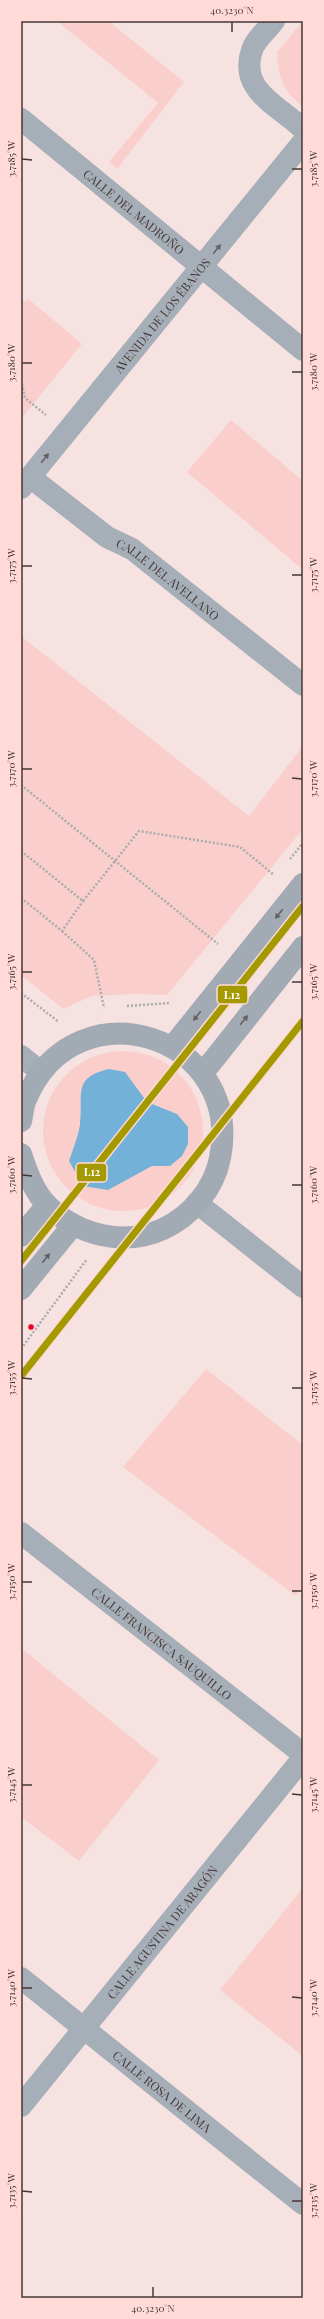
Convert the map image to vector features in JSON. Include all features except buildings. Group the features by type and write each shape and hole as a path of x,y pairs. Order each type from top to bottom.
{"street":[{"path":"274,21 252,50 250,67 252,82 261,95 303,129"},
{"name":"CALLE DEL MADROÑO","path":"21,119 303,350"},
{"name":"AVENIDA DE LOS ÉBANOS","path":"26,482 66,431 202,268 303,142"},
{"name":"CALLE DEL AVELLANO","path":"26,482 107,537 132,549 303,685"},
{"path":"173,1046 303,884"},
{"path":"203,1073 303,947"},
{"path":"21,1121 26,1098 41,1072 61,1052 87,1038 116,1033 146,1035 173,1046 189,1058 203,1073 214,1092 222,1113 224,1140 219,1167 207,1192 187,1214 162,1229 133,1237 104,1236 73,1225 47,1205 31,1182 21,1154"},
{"path":"21,1056 41,1072"},
{"path":"197,1203 303,1286"},
{"path":"21,1236 47,1205"},
{"path":"21,1289 73,1225"},
{"name":"CALLE FRANCISCA SAUQUILLO","path":"21,1533 303,1754"},
{"name":"CALLE AGUSTINA DE ARAGÓN","path":"21,2106 303,1758"},
{"name":"CALLE ROSA DE LIMA","path":"21,1978 303,2204"}],"path":[{"path":"21,380 23,398 66,431"},
{"path":"21,785 220,946"},
{"path":"62,931 83,902 139,832 240,847 276,876"},
{"path":"21,851 83,902"},
{"path":"21,898 62,931 94,960 104,1008"},
{"path":"21,993 58,1022 64,1021"},
{"path":"124,1006 168,1005 172,1001"},
{"path":"97,1010 110,1008"},
{"path":"21,1349 104,1236"}],"shaded area":[{"path":"57,21 113,21 112,24 184,82 117,169 109,162 158,103"},
{"path":"303,21 303,107 290,95 283,83 279,70 277,52"},
{"path":"21,299 25,302 28,299 82,344 21,419"},
{"path":"231,420 303,481 303,570 187,472"},
{"path":"21,636 249,816 303,746 303,829 167,995 135,994 92,996 63,1009 21,975"},
{"path":"123,1051 153,1057 174,1069 185,1080 197,1101 203,1131 197,1161 185,1182 174,1193 153,1205 123,1211 93,1205 72,1193 61,1182 49,1161 43,1131 49,1101 61,1080 72,1069 93,1057"},
{"path":"206,1369 303,1445 303,1586 296,1596 123,1467"},
{"path":"21,1648 159,1760 79,1861 21,1817"},
{"path":"303,1888 303,2056 220,1990"}],"water":[{"path":"109,1069 125,1072 147,1102 177,1114 188,1127 188,1144 182,1156 170,1166 152,1166 108,1190 83,1186 69,1161 80,1125 81,1096 84,1083 89,1077"}],"transit line":[{"name":"L12","path":"21,1261 303,906"},
{"name":"L12","path":"21,1376 303,1021"}]}
